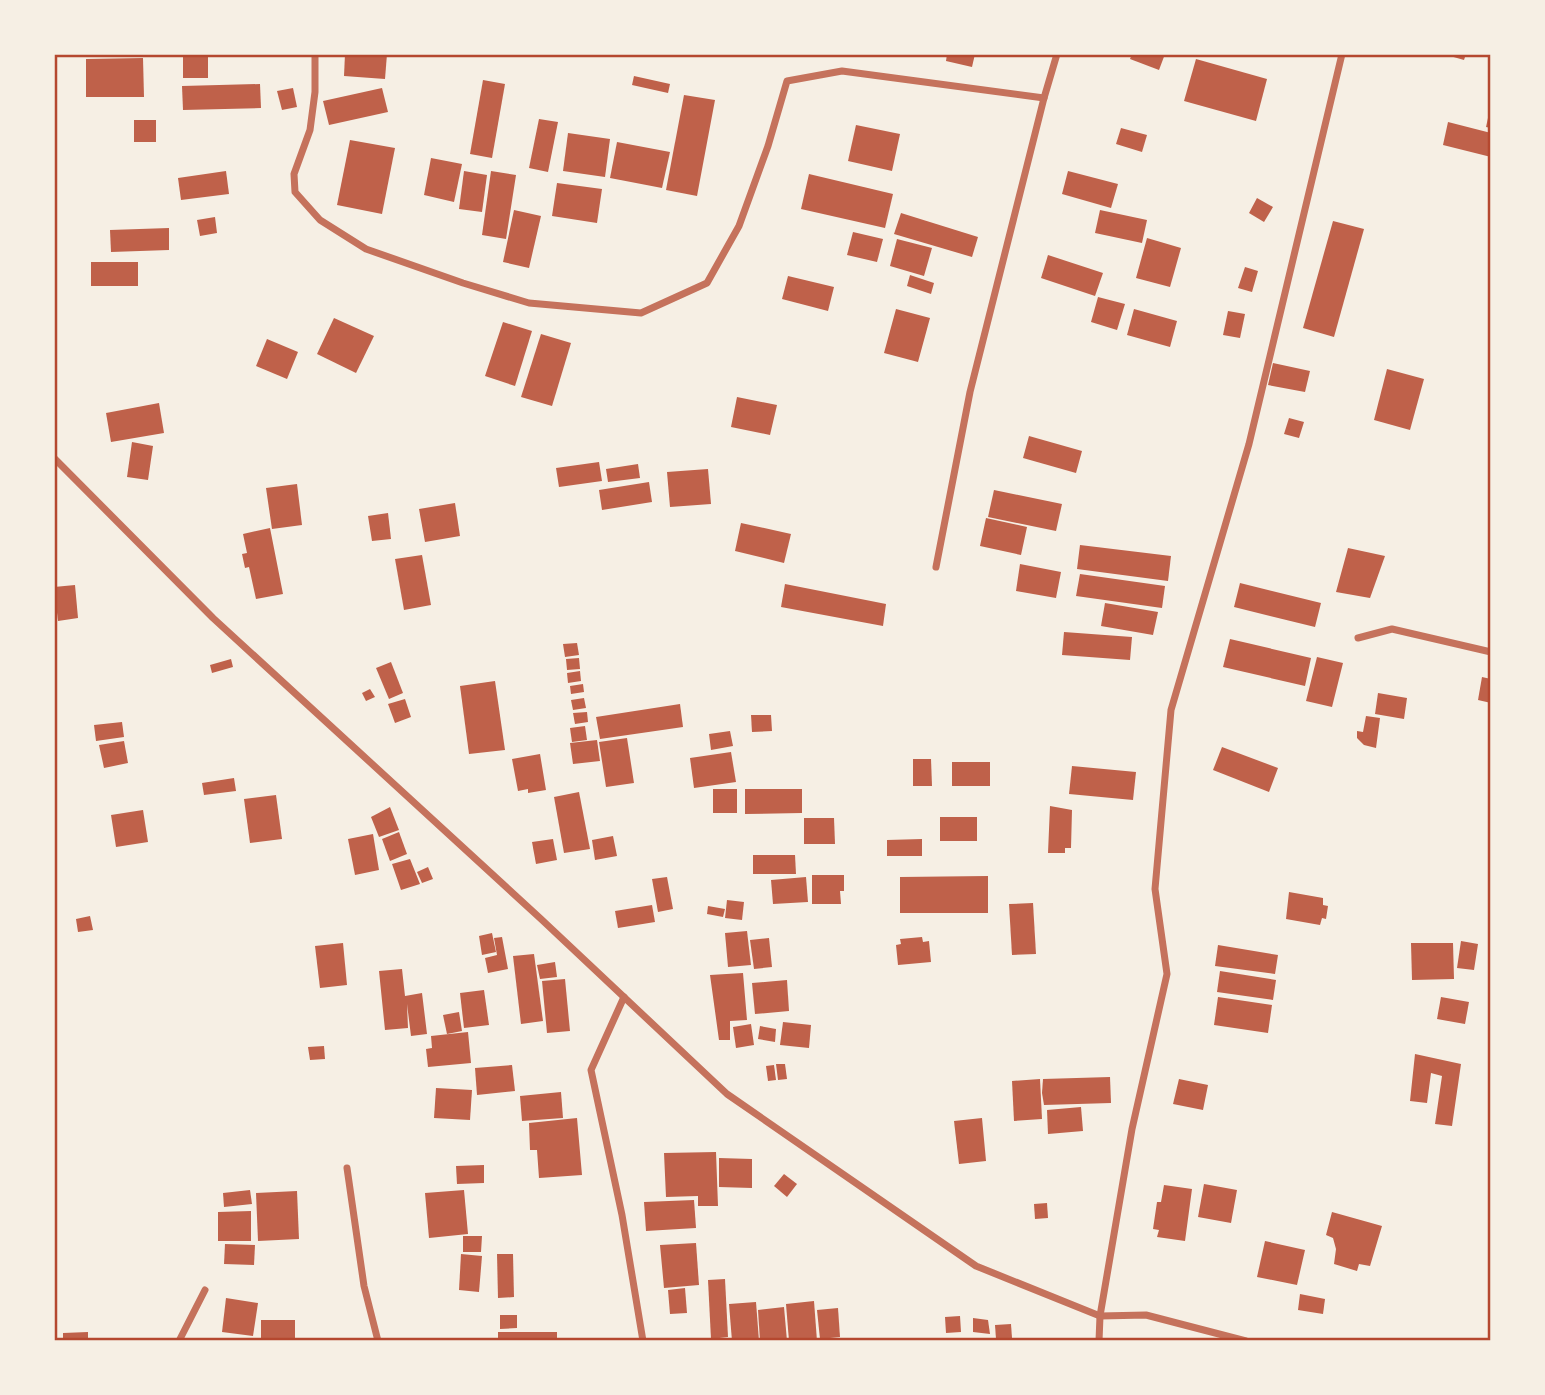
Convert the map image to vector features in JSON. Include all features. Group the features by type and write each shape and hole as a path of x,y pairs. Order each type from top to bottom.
{"street":[{"path":"315,54 315,92 310,130 294,174 295,192 320,220 366,249 529,303 641,313 707,283 739,226 768,146 787,81 842,71 1044,98"},
{"path":"936,567 970,392 1057,54"},
{"path":"1099,1341 1100,1316 1132,1129 1167,974 1155,889 1171,710 1249,444 1342,54"},
{"path":"54,458 213,618 727,1094 976,1266 1100,1316 1146,1315 1246,1341"},
{"path":"1358,638 1392,629 1491,652"},
{"path":"624,997 591,1070 622,1214 643,1341"},
{"path":"347,1168 364,1286 378,1341"},
{"path":"179,1341 205,1290"}],"building":[{"path":"183,54 208,54 208,78 183,78"},
{"path":"345,54 387,54 385,79 344,76"},
{"path":"947,54 975,54 972,67 946,61"},
{"path":"1132,54 1165,54 1159,70 1130,59"},
{"path":"1443,54 1466,54 1464,60"},
{"path":"143,58 144,97 86,97 86,59"},
{"path":"1196,59 1267,79 1256,121 1184,101"},
{"path":"634,76 670,84 668,93 632,85"},
{"path":"483,80 505,84 492,158 470,154"},
{"path":"260,84 261,108 183,110 182,86"},
{"path":"293,88 297,107 282,110 277,91"},
{"path":"382,88 388,112 329,125 323,101"},
{"path":"684,95 715,100 697,196 666,190"},
{"path":"1491,109 1491,128 1486,127"},
{"path":"539,119 558,122 548,172 529,168"},
{"path":"134,120 156,120 156,142 134,142"},
{"path":"1448,122 1491,133 1491,157 1443,145"},
{"path":"856,125 900,134 892,171 848,161"},
{"path":"1121,128 1147,135 1142,152 1116,144"},
{"path":"568,133 610,139 605,177 563,171"},
{"path":"350,140 395,148 382,214 337,205"},
{"path":"617,142 670,152 662,188 610,178"},
{"path":"431,158 462,164 454,202 424,195"},
{"path":"226,171 229,194 181,200 178,178"},
{"path":"464,171 487,175 482,212 459,209"},
{"path":"491,171 516,175 506,239 482,235"},
{"path":"1068,171 1118,184 1111,208 1062,194"},
{"path":"809,174 893,194 885,228 801,209"},
{"path":"557,183 602,189 597,223 552,216"},
{"path":"1257,198 1273,207 1264,222 1249,213"},
{"path":"514,210 541,216 529,268 503,262"},
{"path":"1100,210 1147,220 1142,243 1095,233"},
{"path":"901,213 978,237 972,257 894,234"},
{"path":"215,217 217,233 200,236 197,220"},
{"path":"1333,221 1364,229 1334,337 1303,328"},
{"path":"169,228 169,250 111,252 110,230"},
{"path":"853,232 883,239 877,262 847,255"},
{"path":"1147,238 1181,248 1170,287 1136,278"},
{"path":"897,239 932,248 924,276 890,266"},
{"path":"1048,255 1103,273 1095,296 1041,278"},
{"path":"91,262 138,262 138,286 91,286"},
{"path":"1245,267 1258,271 1252,292 1238,288"},
{"path":"910,275 934,283 931,294 907,286"},
{"path":"788,276 834,287 828,311 782,299"},
{"path":"1098,297 1125,304 1117,330 1091,322"},
{"path":"896,309 930,318 918,362 884,353"},
{"path":"1134,309 1177,321 1170,347 1127,335"},
{"path":"1228,311 1245,314 1240,338 1223,335"},
{"path":"334,318 374,336 356,373 317,354"},
{"path":"503,322 532,331 515,386 485,376"},
{"path":"541,334 571,343 552,406 521,397"},
{"path":"267,339 298,352 287,379 256,366"},
{"path":"1273,363 1310,371 1305,392 1268,385"},
{"path":"1387,369 1424,379 1410,430 1374,420"},
{"path":"737,397 777,405 770,435 731,427"},
{"path":"159,403 164,433 111,442 106,413"},
{"path":"1289,418 1304,422 1299,438 1284,434"},
{"path":"1029,436 1082,451 1076,473 1023,458"},
{"path":"132,442 153,446 148,480 127,477"},
{"path":"599,462 602,481 559,487 556,468"},
{"path":"638,464 640,478 608,482 606,469"},
{"path":"708,469 711,504 670,507 667,472"},
{"path":"649,482 652,502 602,510 599,490"},
{"path":"297,484 302,525 272,529 266,488"},
{"path":"994,490 1062,504 1056,531 988,517"},
{"path":"455,503 460,536 425,542 419,509"},
{"path":"388,513 391,539 372,541 368,516"},
{"path":"986,518 1027,527 1021,555 980,546"},
{"path":"741,523 791,534 784,563 735,551"},
{"path":"270,528 283,594 256,599 249,567 245,568 242,554 247,553 243,534"},
{"path":"1080,545 1171,556 1168,581 1077,569"},
{"path":"1348,548 1385,556 1370,598 1336,592"},
{"path":"422,555 431,605 404,610 395,559"},
{"path":"1020,564 1061,572 1056,598 1016,591"},
{"path":"1080,574 1165,586 1162,608 1076,596"},
{"path":"1240,583 1321,603 1315,627 1234,607"},
{"path":"785,584 886,604 883,626 781,607"},
{"path":"75,585 78,618 58,621 54,587"},
{"path":"1105,603 1158,612 1153,635 1101,626"},
{"path":"1064,632 1132,637 1130,660 1062,655"},
{"path":"1230,639 1311,658 1305,686 1223,667"},
{"path":"577,643 579,655 565,657 563,644"},
{"path":"1317,657 1343,663 1332,707 1306,701"},
{"path":"579,658 580,669 567,670 566,659"},
{"path":"231,659 233,667 212,673 210,665"},
{"path":"391,662 403,693 389,699 376,668"},
{"path":"580,671 581,681 568,683 567,673"},
{"path":"1482,677 1491,679 1491,703 1478,700"},
{"path":"495,681 505,750 469,754 460,686"},
{"path":"583,684 584,692 571,694 570,686"},
{"path":"370,689 375,697 366,701 362,693"},
{"path":"1378,693 1407,698 1404,719 1375,714"},
{"path":"584,698 586,708 573,710 571,700"},
{"path":"405,699 411,717 395,723 388,704"},
{"path":"680,704 683,727 600,739 596,717"},
{"path":"587,712 588,722 575,724 573,713"},
{"path":"751,715 771,715 772,731 752,732"},
{"path":"1366,716 1380,718 1376,748 1364,745 1357,738 1357,731 1363,732"},
{"path":"122,722 124,737 96,741 94,725"},
{"path":"585,726 587,740 572,742 570,728"},
{"path":"730,731 733,746 711,750 709,734"},
{"path":"627,738 634,783 606,787 599,742"},
{"path":"597,740 600,761 573,764 570,743"},
{"path":"124,741 128,763 104,768 99,745"},
{"path":"1222,747 1278,768 1269,792 1213,770"},
{"path":"731,752 736,782 694,788 690,758"},
{"path":"540,754 546,790 528,793 528,789 518,791 512,759"},
{"path":"913,759 931,759 932,786 913,786"},
{"path":"952,762 990,762 990,786 952,786"},
{"path":"1072,766 1136,772 1133,800 1069,794"},
{"path":"234,778 236,791 204,795 202,783"},
{"path":"713,789 737,789 737,813 713,813"},
{"path":"745,789 802,789 802,813 745,814"},
{"path":"579,792 590,849 564,853 554,797"},
{"path":"276,795 282,839 250,843 244,799"},
{"path":"1050,806 1072,810 1071,848 1065,848 1065,853 1048,853"},
{"path":"390,807 399,830 379,837 371,817"},
{"path":"143,810 148,842 116,847 111,815"},
{"path":"940,817 977,817 977,841 940,841"},
{"path":"804,818 834,818 835,844 804,844"},
{"path":"399,832 407,854 390,861 382,839"},
{"path":"373,834 379,870 355,875 348,839"},
{"path":"613,836 617,856 595,860 592,840"},
{"path":"553,839 557,860 536,864 532,842"},
{"path":"922,839 922,856 887,856 887,840"},
{"path":"753,855 795,855 796,874 753,874"},
{"path":"410,859 420,884 401,890 392,864"},
{"path":"428,867 433,879 422,883 417,872"},
{"path":"812,875 844,875 844,891 840,891 841,904 812,904"},
{"path":"988,876 988,913 900,913 900,877"},
{"path":"667,877 673,909 658,912 652,879"},
{"path":"806,877 808,902 773,904 771,880"},
{"path":"1289,892 1323,898 1323,905 1328,906 1326,919 1322,918 1320,925 1286,919"},
{"path":"727,900 744,902 742,920 725,918"},
{"path":"1033,903 1036,954 1012,955 1009,904"},
{"path":"652,905 655,922 618,928 615,911"},
{"path":"708,906 725,909 723,917 707,914"},
{"path":"90,916 93,930 78,932 76,919"},
{"path":"747,931 751,965 728,967 725,933"},
{"path":"492,933 496,952 482,955 479,936"},
{"path":"502,937 508,969 488,973 485,958 497,955 494,938"},
{"path":"922,937 923,942 929,941 931,962 898,965 896,945 901,944 900,939"},
{"path":"769,938 772,967 754,969 750,940"},
{"path":"1461,941 1478,944 1474,970 1457,968"},
{"path":"343,943 347,985 320,988 315,946"},
{"path":"1411,943 1453,943 1454,979 1412,980"},
{"path":"1218,945 1278,955 1275,974 1215,966"},
{"path":"534,954 543,1021 521,1024 513,956"},
{"path":"555,962 557,977 540,979 537,965"},
{"path":"402,969 405,996 422,993 427,1034 411,1036 407,1004 408,1028 385,1030 379,971"},
{"path":"1220,971 1276,980 1273,1000 1217,992"},
{"path":"743,973 747,1020 730,1021 730,1040 719,1040 710,975"},
{"path":"565,979 570,1031 547,1033 542,981"},
{"path":"787,980 789,1011 755,1014 752,983"},
{"path":"484,990 489,1025 464,1028 460,993"},
{"path":"1218,997 1272,1005 1268,1033 1214,1025"},
{"path":"1441,997 1469,1002 1465,1024 1437,1019"},
{"path":"459,1012 462,1031 447,1034 443,1015"},
{"path":"783,1022 811,1025 809,1048 780,1045"},
{"path":"751,1024 754,1045 736,1048 733,1027"},
{"path":"760,1026 776,1029 775,1042 758,1039"},
{"path":"468,1032 471,1063 428,1067 426,1049 432,1048 431,1036"},
{"path":"324,1046 325,1059 310,1060 308,1047"},
{"path":"1415,1054 1461,1064 1452,1126 1435,1124 1442,1076 1431,1073 1427,1103 1410,1101"},
{"path":"776,1064 785,1064 787,1079 778,1080"},
{"path":"512,1065 515,1091 477,1095 475,1068"},
{"path":"774,1065 776,1080 768,1081 766,1066"},
{"path":"1110,1077 1111,1103 1044,1105 1043,1079"},
{"path":"1040,1079 1042,1119 1014,1121 1012,1081"},
{"path":"1179,1079 1208,1085 1203,1110 1173,1104"},
{"path":"436,1088 472,1090 470,1120 434,1118"},
{"path":"561,1092 563,1118 522,1121 520,1096"},
{"path":"1081,1107 1083,1131 1048,1134 1047,1110"},
{"path":"577,1118 582,1175 539,1178 537,1150 530,1150 529,1123"},
{"path":"982,1118 986,1161 959,1164 954,1121"},
{"path":"716,1152 718,1206 698,1206 698,1196 666,1197 664,1153"},
{"path":"719,1158 752,1159 752,1188 719,1187"},
{"path":"484,1165 484,1183 457,1184 456,1166"},
{"path":"784,1174 797,1184 787,1197 774,1186"},
{"path":"1204,1184 1237,1190 1231,1223 1198,1217"},
{"path":"1164,1185 1192,1189 1185,1241 1157,1237 1159,1230 1153,1229 1157,1202 1161,1202"},
{"path":"250,1190 252,1204 224,1207 223,1193"},
{"path":"464,1190 468,1234 429,1238 425,1193"},
{"path":"297,1191 299,1239 258,1241 256,1193"},
{"path":"694,1200 696,1228 646,1231 644,1202"},
{"path":"1047,1203 1048,1218 1035,1219 1034,1204"},
{"path":"251,1211 251,1241 218,1241 218,1212"},
{"path":"1332,1212 1382,1226 1370,1266 1359,1264 1357,1271 1334,1264 1336,1249 1333,1238 1326,1235"},
{"path":"463,1236 482,1236 481,1252 463,1252"},
{"path":"1265,1241 1305,1250 1297,1285 1257,1277"},
{"path":"696,1243 699,1285 664,1288 660,1245"},
{"path":"225,1244 255,1245 254,1265 224,1264"},
{"path":"461,1254 482,1256 479,1292 459,1290"},
{"path":"497,1254 513,1254 514,1297 498,1298"},
{"path":"725,1279 728,1337 711,1339 708,1280"},
{"path":"685,1288 687,1313 670,1314 668,1290"},
{"path":"1300,1294 1325,1299 1323,1314 1298,1310"},
{"path":"226,1298 258,1303 253,1336 222,1332"},
{"path":"814,1301 817,1341 789,1341 786,1304"},
{"path":"756,1302 759,1341 732,1341 729,1304"},
{"path":"784,1307 787,1341 760,1341 758,1310"},
{"path":"838,1308 840,1337 820,1339 817,1310"},
{"path":"500,1315 517,1315 517,1328 500,1329"},
{"path":"960,1316 961,1332 946,1333 945,1317"},
{"path":"973,1318 988,1320 990,1334 973,1332"},
{"path":"261,1320 295,1320 295,1341 261,1341"},
{"path":"1011,1324 1012,1338 996,1339 995,1325"},
{"path":"88,1332 88,1341 63,1341 63,1333"},
{"path":"498,1332 557,1332 557,1341 498,1341"}]}
